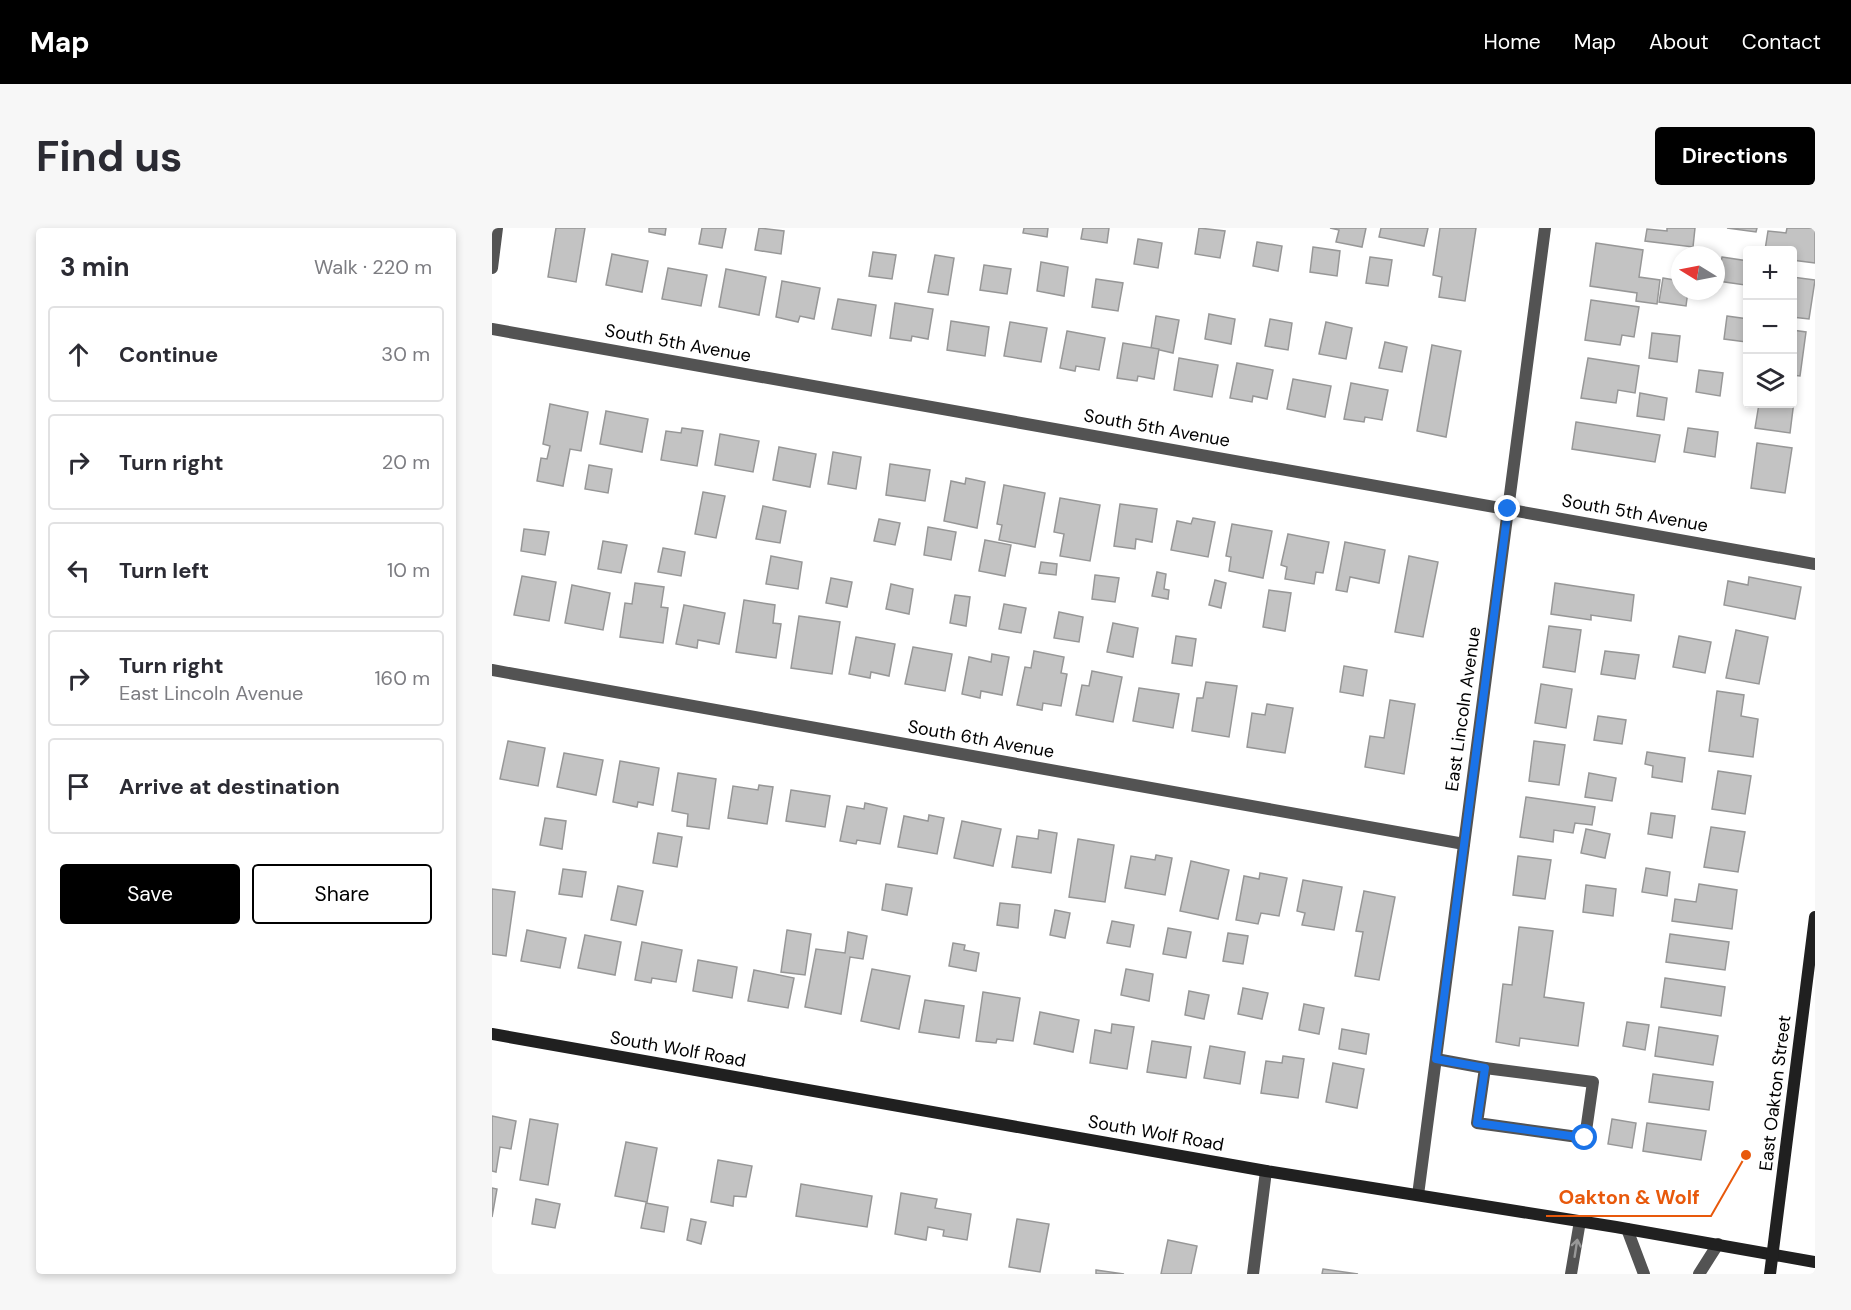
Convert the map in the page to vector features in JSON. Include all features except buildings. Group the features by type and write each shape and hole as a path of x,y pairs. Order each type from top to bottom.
{"main road":[{"name":"East Oakton Street","path":"1770,1274 1814,941 1815,917"},
{"name":"South Wolf Road","path":"492,1034 1266,1171 1580,1221 1815,1262"}],"street":[{"path":"492,268 497,228"},
{"name":"East Lincoln Avenue","path":"1418,1195 1545,228"},
{"name":"South 5th Avenue","path":"492,329 1815,564"},
{"name":"South 6th Avenue","path":"492,670 1464,844"},
{"path":"1436,1059 1485,1068 1593,1082 1585,1138 1477,1123 1485,1068"},
{"path":"1253,1274 1266,1171"},
{"path":"1571,1274 1580,1221"},
{"path":"1627,1229 1644,1274"},
{"path":"1699,1274 1718,1244"}],"place":[{"name":"Oakton & Wolf","path":"1746,1155"}],"route":[{"path":"1508,509 1436,1059 1485,1068 1477,1123 1585,1138"}]}
